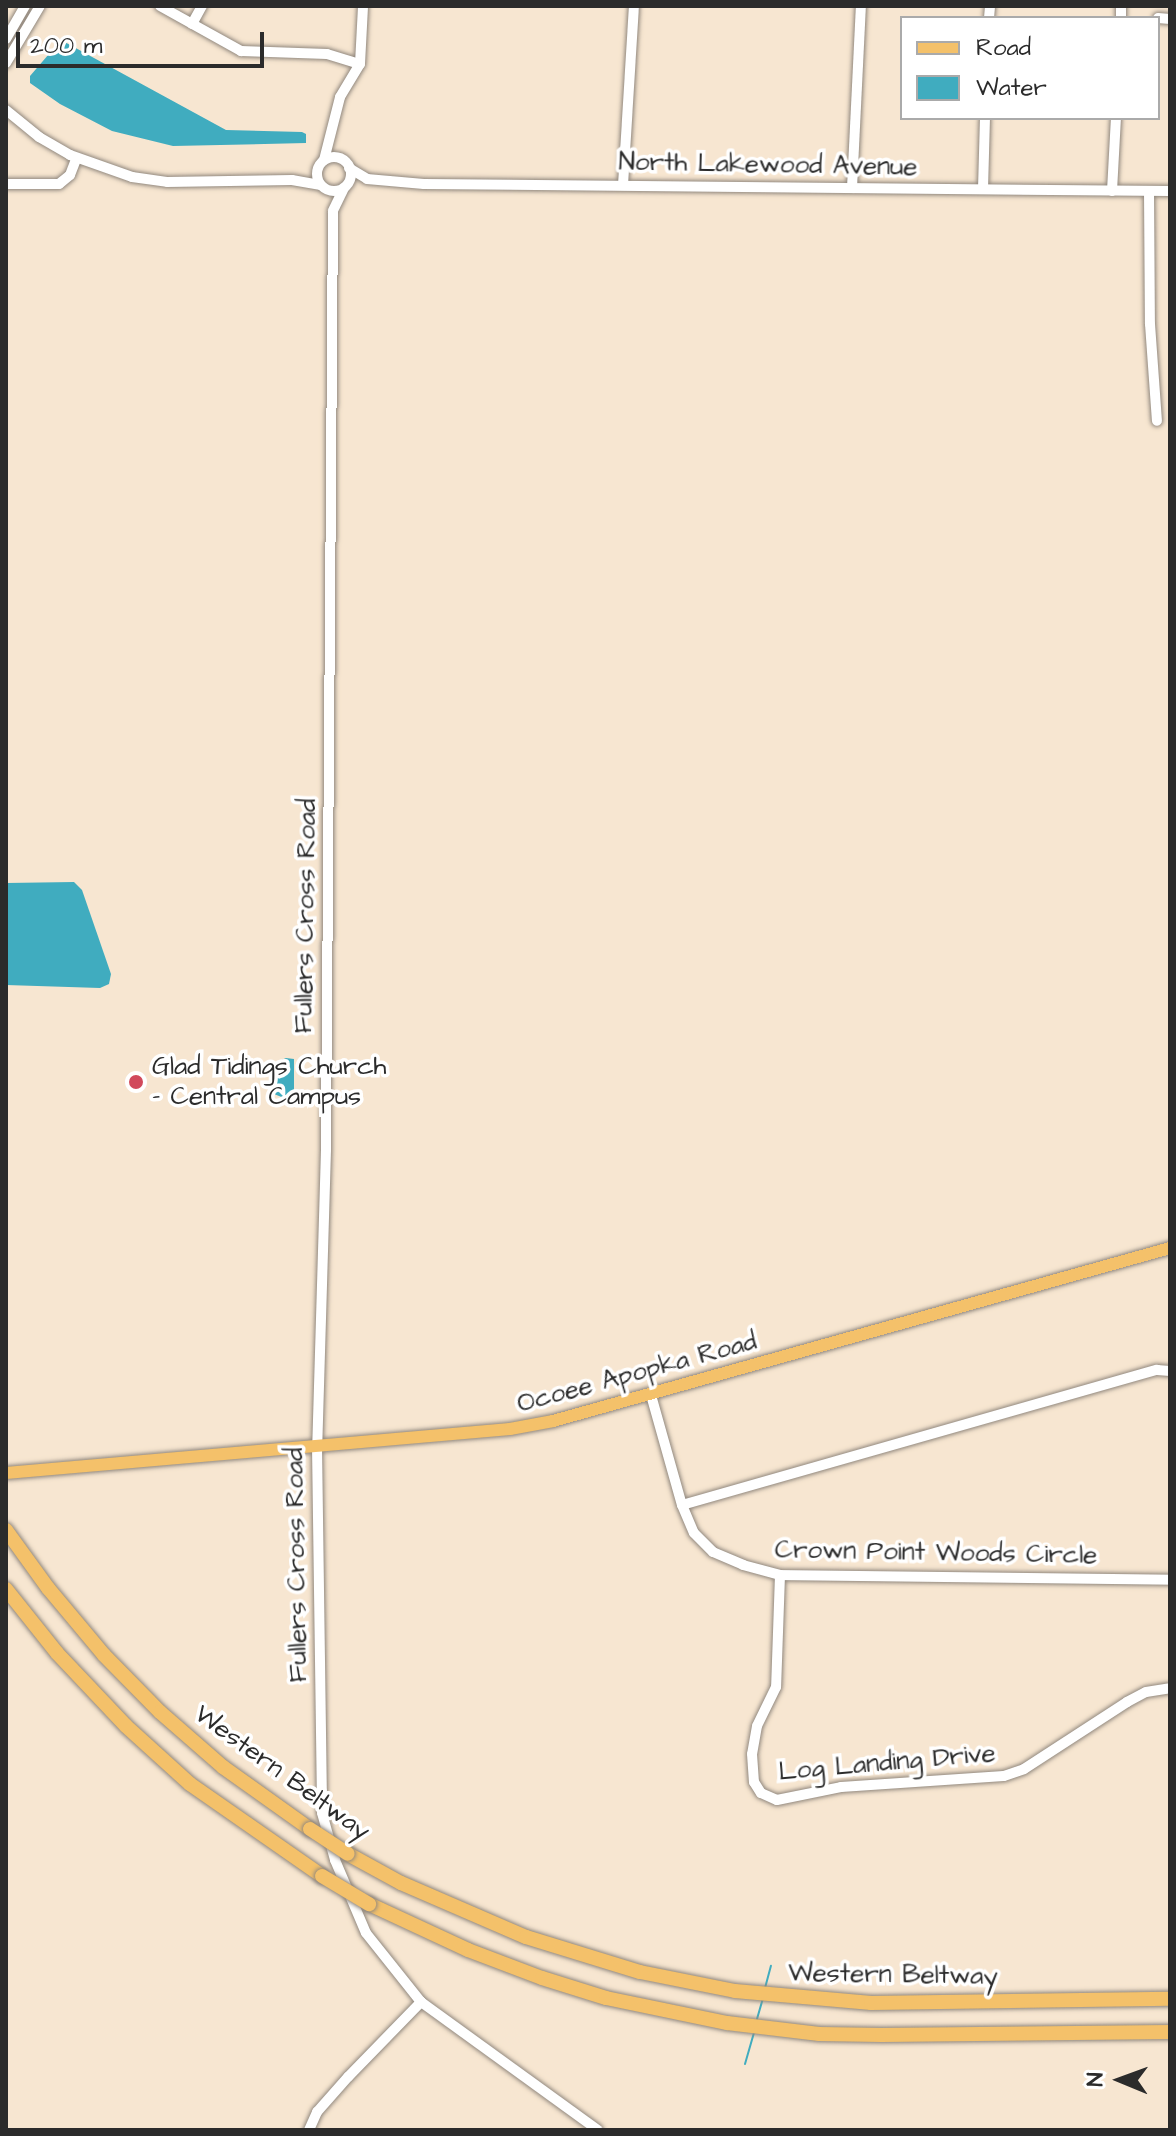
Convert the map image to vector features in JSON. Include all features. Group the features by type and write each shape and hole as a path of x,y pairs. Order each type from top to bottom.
{"highway":[{"name":"Western Beltway","path":"6,1530 95,1644 160,1712 223,1767 310,1829 342,1857 526,1937 640,1972 783,1997 871,2003 1170,1999"},
{"path":"6,1589 57,1653 169,1765 249,1828 369,1904 468,1950 606,1998 777,2030 882,2035 1170,2032"}],"main road":[{"name":"Ocoee Apopka Road","path":"6,1473 510,1429 651,1395 1170,1248"}],"street":[{"path":"6,39 25,6"},
{"path":"6,63 40,6"},
{"path":"160,6 241,51 327,54 360,64"},
{"path":"192,24 202,6"},
{"path":"321,186 316,174 335,125 340,97 360,64 363,6"},
{"path":"623,185 634,6"},
{"path":"852,188 861,6"},
{"path":"6,110 39,137 76,159 132,177 167,182 292,180 334,192 345,187 347,164 335,125"},
{"path":"983,189 985,120"},
{"path":"1112,191 1116,120"},
{"path":"292,180 334,157 347,164"},
{"path":"6,184 59,184 70,175 76,159"},
{"name":"North Lakewood Avenue","path":"347,164 367,179"},
{"name":"North Lakewood Avenue","path":"345,187 367,179 424,184 1170,191"},
{"name":"Fullers Cross Road","path":"321,186 333,211 326,1150 317,1446 322,1813 342,1857 366,1933 421,2002 598,2130"},
{"name":"Fullers Cross Road","path":"333,211 345,187"},
{"path":"1149,191 1150,324 1157,421"},
{"path":"682,1505 1157,1370 1170,1371"},
{"name":"Crown Point Woods Circle","path":"651,1395 682,1505 694,1533 713,1552 780,1575 1170,1580"},
{"name":"Log Landing Drive","path":"780,1575 776,1687 757,1726 752,1754 754,1782 761,1793 777,1800 841,1787 1004,1776 1024,1769 1127,1702 1146,1692 1170,1688"},
{"path":"309,2130 327,2100 421,2002"}],"water":[{"path":"61,40 226,130 302,132 306,134 306,143 173,146 112,131 60,104 30,83 30,76"},
{"path":"74,882 82,890 111,974 109,984 100,988 6,985 6,883"},
{"path":"286,1058 294,1059 294,1094 284,1098 274,1094 271,1078 275,1063"}],"waterway":[{"path":"765,1988 771,1966"},
{"path":"757,2019 763,1998"},
{"path":"745,2064 754,2033"}],"place":[{"name":"Glad Tidings Church - Central Campus","path":"136,1082"}]}
